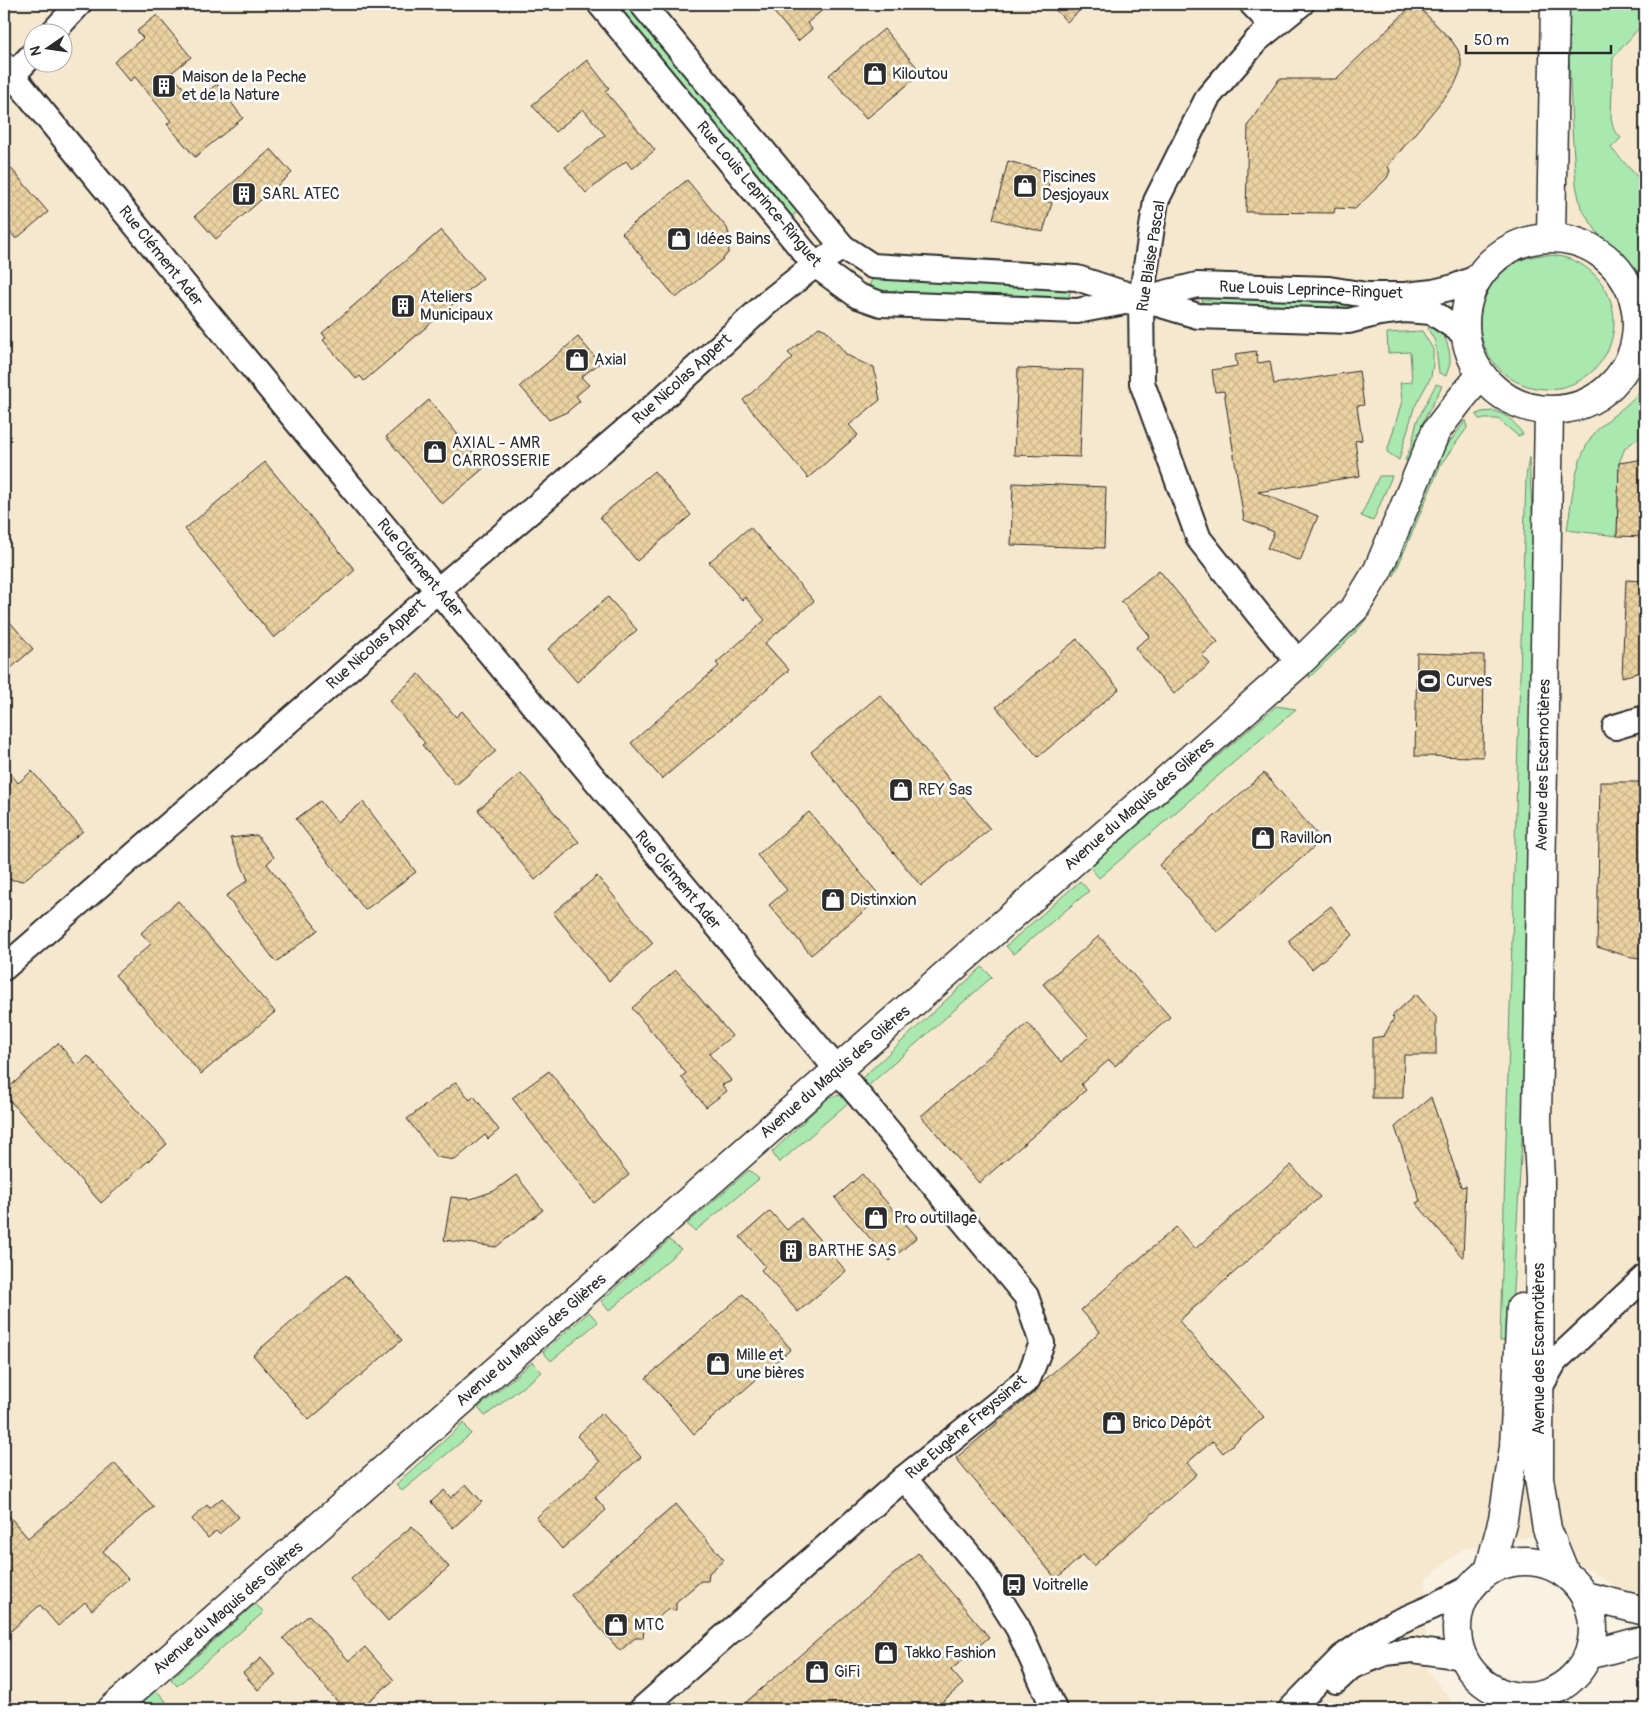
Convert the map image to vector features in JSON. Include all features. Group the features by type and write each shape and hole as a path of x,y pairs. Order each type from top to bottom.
{"main road":[{"path":"1551,237 1555,4"},
{"path":"1551,237 1578,241 1603,254 1622,273 1634,298 1642,326 1633,352 1620,376 1601,395 1576,407 1549,411 1523,406 1500,394 1482,375 1471,356 1465,334 1468,304 1472,288 1486,267 1504,251 1527,240 1551,237"},
{"name":"Avenue du Maquis des Glières","path":"112,1709 1299,663 1354,608 1378,570 1436,430 1482,375"},
{"name":"Avenue des Escarnotières","path":"1549,411 1536,1120 1540,1179 1539,1478 1548,1529 1565,1573"},
{"name":"Avenue des Escarnotières","path":"1480,1579 1503,1519 1514,1447 1524,1264 1525,1197 1536,1120"},
{"path":"1528,1560 1547,1564 1565,1573 1576,1583 1585,1596 1591,1610 1592,1640 1588,1655 1580,1669 1569,1681 1551,1692 1530,1697 1509,1695 1493,1698 1463,1657 1458,1640 1457,1621 1462,1603 1480,1579 1507,1563 1528,1560"},
{"path":"1585,1596 1645,1611"},
{"path":"1588,1655 1637,1642 1645,1642"},
{"path":"1561,1709 1569,1681"}],"street":[{"path":"62,22 79,4"},
{"name":"Rue Louis Leprince-Ringuet","path":"600,4 815,265 858,296 881,304 1077,311 1141,299 1197,285 1329,289 1366,295 1405,295 1433,292 1454,287 1480,276"},
{"name":"Rue Louis Leprince-Ringuet","path":"642,4 843,247 872,266 1077,278 1198,316 1349,321 1379,313 1404,310 1432,312 1465,334"},
{"path":"1252,4 1273,26"},
{"name":"Rue Blaise Pascal","path":"1299,663 1258,615 1199,539 1142,384 1141,299 1156,201 1208,97 1257,40 1301,4"},
{"path":"7,75 22,63"},
{"name":"Rue Clément Ader","path":"7,75 837,1070"},
{"name":"Rue Nicolas Appert","path":"4,968 438,590 653,407 767,303 815,265 843,247"},
{"path":"1615,727 1645,718"},
{"name":"Rue Eugène Freyssinet","path":"642,1709 904,1478 1028,1379 1042,1343 1026,1296 837,1070"},
{"path":"1538,1391 1555,1361 1645,1277"},
{"path":"904,1478 980,1568 1018,1628 1054,1709"},
{"path":"1291,1709 1342,1657 1384,1628 1432,1607 1480,1579"},
{"path":"1309,1709 1351,1667 1385,1653 1414,1650 1463,1657"}],"shaded area":[{"path":"4,4 1645,4 1645,1596 1619,1589 1535,1536 1463,1549 1426,1579 1427,1670 1458,1709 4,1709"}],"green space":[{"path":"608,4 634,4 804,207 786,221"},
{"path":"1567,4 1645,4 1645,21 1613,58 1611,118 1614,130 1621,138 1611,148 1645,185 1645,289 1625,257 1599,235 1581,208 1576,185 1572,129"},
{"path":"1547,255 1573,260 1584,266 1594,275 1603,285 1609,296 1614,322 1609,348 1603,359 1594,369 1584,378 1573,384 1547,389 1521,384 1510,378 1500,369 1491,359 1485,348 1480,322 1485,296 1491,285 1500,275 1510,266 1521,260"},
{"path":"875,274 1070,285 1069,304 866,291"},
{"path":"1203,290 1262,293 1373,305 1325,314 1202,309"},
{"path":"1430,326 1440,331 1448,347 1450,364 1446,376 1439,373 1435,341 1428,329"},
{"path":"1422,331 1433,349 1431,377 1414,408 1399,460 1387,452 1402,401 1400,383 1412,382 1410,352 1388,353 1387,333"},
{"path":"1436,384 1442,386 1422,424 1420,442 1412,462 1405,460 1411,447 1417,421"},
{"path":"1645,384 1645,433 1625,448 1619,463 1617,536 1567,530 1576,475 1585,448 1601,426 1630,401"},
{"path":"1494,411 1511,420 1523,434 1518,436 1498,419 1479,419 1476,415 1481,412"},
{"path":"1466,420 1467,428 1441,464 1394,576 1388,573 1436,460"},
{"path":"1529,457 1535,563 1531,677 1523,1122 1510,1341 1500,1341 1526,477"},
{"path":"1379,476 1392,476 1373,521 1361,516"},
{"path":"1366,610 1370,615 1351,637 1309,678 1311,668"},
{"path":"1276,706 1296,709 1099,878 1090,867"},
{"path":"1080,881 1089,891 1013,954 1006,946"},
{"path":"982,967 992,977 868,1086 861,1079"},
{"path":"841,1095 850,1101 779,1163 772,1152 829,1097"},
{"path":"749,1170 759,1179 695,1231 687,1224"},
{"path":"669,1240 681,1249 609,1311 601,1301"},
{"path":"589,1312 598,1322 551,1361 543,1352"},
{"path":"532,1362 542,1372 485,1416 478,1408"},
{"path":"464,1423 471,1434 402,1491 396,1484"},
{"path":"255,1604 264,1612 177,1686 171,1679"},
{"path":"156,1690 166,1701 155,1709 135,1709"}],"building":[{"path":"767,4 830,4 807,23 812,29 798,41"},
{"path":"1050,4 1087,4 1067,22"},
{"path":"1414,4 1452,41 1458,50 1461,70 1454,86 1388,166 1390,171 1387,178 1355,209 1335,208 1334,213 1246,212 1248,125 1279,79 1336,79"},
{"name":"Maison de la Peche et de la Nature","path":"157,15 191,57 171,73 195,102 217,84 243,118 195,157 167,124 171,121 135,77 130,81 114,62 143,38 137,31"},
{"name":"Kiloutou","path":"884,29 922,73 866,119 829,75"},
{"path":"587,60 609,88 605,91 655,150 632,169 626,161 586,193 565,167 605,135 583,109 555,132 532,105"},
{"name":"SARL ATEC","path":"271,149 292,173 216,239 195,216"},
{"path":"4,160 48,212 16,239 4,225"},
{"name":"Piscines Desjoyaux","path":"1008,161 1052,173 1044,200 1052,203 1043,232 993,219"},
{"name":"Idées Bains","path":"687,180 727,228 731,241 728,253 723,259 676,298 622,233"},
{"name":"Ateliers Municipaux","path":"441,230 483,278 364,381 360,376 356,379 323,340 326,338 322,333"},
{"path":"819,327 826,330 847,355 874,367 880,400 849,425 858,435 808,478 743,400 793,358 788,353"},
{"path":"578,337 600,363 581,377 589,385 576,396 580,401 567,412 549,420 520,386"},
{"path":"1256,351 1258,363 1270,361 1274,384 1359,371 1364,405 1357,406 1362,440 1355,441 1360,476 1258,492 1318,516 1300,561 1267,548 1274,532 1244,520 1224,391 1215,392 1212,370 1237,366 1235,354"},
{"path":"1018,368 1083,370 1080,457 1014,455"},
{"name":"AXIAL - AMR CARROSSERIE","path":"429,400 485,467 442,504 386,437"},
{"path":"1645,459 1645,537 1617,536 1619,463"},
{"path":"265,462 355,570 274,638 185,529"},
{"path":"654,471 691,515 637,561 600,517"},
{"path":"1013,483 1106,487 1104,548 1011,545"},
{"path":"750,527 814,601 765,643 789,670 662,779 631,743 719,666 716,663 765,620 745,597 742,600 709,562"},
{"path":"1159,570 1218,642 1202,655 1210,664 1174,694 1135,648 1150,636 1121,601"},
{"path":"1626,580 1645,581 1645,671 1622,677"},
{"path":"608,597 637,630 577,682 548,649"},
{"path":"4,615 33,649 4,674"},
{"path":"1077,639 1119,689 1038,757 996,707"},
{"path":"1417,653 1484,655 1483,757 1415,756"},
{"path":"419,674 456,717 462,711 496,751 456,785 422,745 425,743 389,701"},
{"name":"REY Sas","path":"880,695 990,829 921,886 811,752"},
{"path":"4,765 18,783 32,771 83,831 23,881 4,879"},
{"path":"521,773 579,842 535,880 478,810"},
{"path":"1264,773 1322,840 1217,932 1159,865"},
{"path":"1600,782 1645,782 1645,959 1597,947"},
{"path":"320,801 337,822 363,802 416,872 365,910 296,819"},
{"path":"809,812 881,897 811,955 769,905 787,890 757,855"},
{"path":"257,835 274,857 267,864 318,930 276,962 226,896 248,880 230,838"},
{"path":"597,876 653,943 609,981 553,913"},
{"path":"178,901 275,1012 201,1074 115,975 151,944 141,933"},
{"path":"1331,906 1353,935 1312,969 1288,941"},
{"path":"1099,936 1170,1017 1115,1066 1109,1060 1081,1084 1086,1090 979,1183 921,1116 1028,1023 1061,1062 1089,1037 1043,984"},
{"path":"676,970 732,1036 709,1054 732,1081 722,1085 727,1091 706,1107 681,1077 686,1073 632,1008"},
{"path":"1416,994 1436,1017 1436,1055 1404,1055 1403,1098 1372,1098 1372,1038 1384,1036 1394,1018 1392,1016"},
{"path":"58,1043 77,1066 88,1056 167,1144 101,1203 4,1094"},
{"path":"549,1071 629,1175 594,1203 512,1098"},
{"path":"456,1082 470,1100 474,1096 499,1130 488,1139 485,1135 455,1160 436,1157 407,1119"},
{"path":"1431,1097 1461,1187 1466,1186 1463,1258 1416,1203 1420,1201 1395,1127"},
{"name":"Brico Dépôt","path":"1291,1165 1320,1197 1179,1321 1264,1417 1223,1453 1213,1441 1187,1463 1197,1474 1093,1566 1083,1555 1056,1579 956,1458 1037,1390 1041,1383 1100,1332 1081,1310 1138,1260 1176,1227 1195,1249"},
{"name":"Pro outillage","path":"862,1174 917,1237 890,1261 835,1198"},
{"path":"516,1175 543,1210 496,1247 444,1240 451,1197 471,1199 494,1191"},
{"name":"BARTHE SAS","path":"770,1211 787,1230 801,1218 846,1271 798,1312 761,1270 765,1266 740,1237"},
{"path":"346,1275 402,1340 309,1420 253,1355"},
{"name":"Mille et une bières","path":"743,1294 791,1349 694,1434 646,1378"},
{"path":"602,1413 641,1457 595,1497 606,1510 562,1549 536,1518 600,1462 577,1436"},
{"path":"115,1463 154,1507 103,1551 128,1579 92,1610 85,1602 58,1626 40,1605 4,1637 4,1510 28,1538"},
{"path":"466,1484 482,1502 453,1528 431,1502 444,1490 451,1498"},
{"path":"222,1498 239,1517 219,1534 216,1531 208,1538 192,1519 207,1505 210,1508"},
{"path":"676,1504 724,1560 709,1573 708,1581 701,1581 676,1602 676,1610 668,1609 644,1630 643,1638 635,1638 620,1651 571,1595"},
{"path":"412,1526 449,1567 388,1621 351,1579"},
{"path":"918,1553 989,1637 951,1670 963,1684 934,1709 738,1709"},
{"path":"309,1615 349,1661 365,1647 394,1680 359,1709 344,1709 283,1638"},
{"path":"261,1658 276,1675 258,1690 243,1673"}],"place":[{"name":"Kiloutou","path":"875,74"},
{"name":"Maison de la Peche et de la Nature","path":"164,86"},
{"name":"Piscines Desjoyaux","path":"1025,186"},
{"name":"SARL ATEC","path":"244,194"},
{"name":"Idées Bains","path":"679,239"},
{"name":"Ateliers Municipaux","path":"403,306"},
{"name":"Axial","path":"577,360"},
{"name":"AXIAL - AMR CARROSSERIE","path":"435,452"},
{"name":"Curves","path":"1429,681"},
{"name":"REY Sas","path":"901,790"},
{"name":"Ravillon","path":"1263,838"},
{"name":"Distinxion","path":"833,900"},
{"name":"Pro outillage","path":"876,1218"},
{"name":"BARTHE SAS","path":"791,1251"},
{"name":"Mille et une bières","path":"718,1364"},
{"name":"Brico Dépôt","path":"1114,1423"},
{"name":"Voitrelle","path":"1014,1585"},
{"name":"MTC","path":"616,1625"},
{"name":"Takko Fashion","path":"886,1653"},
{"name":"GiFi","path":"817,1672"}]}
